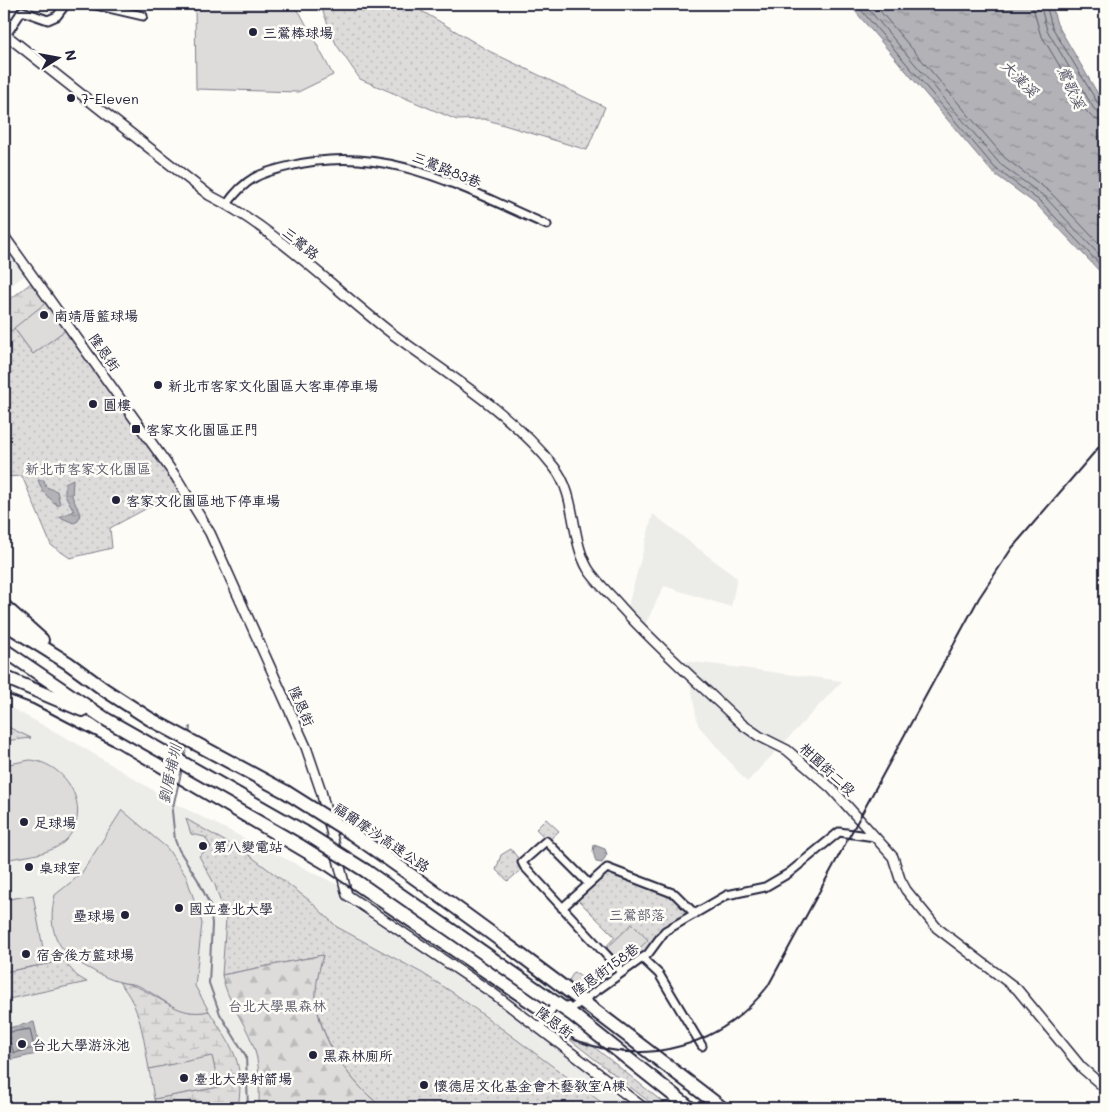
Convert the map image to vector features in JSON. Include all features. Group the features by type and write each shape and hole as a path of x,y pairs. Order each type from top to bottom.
{"highway":[{"path":"4,606 68,663"},
{"name":"福爾摩沙高速公路","path":"4,623 68,663 150,719 286,792 351,833 456,906 583,1000 722,1108"},
{"path":"4,650 107,720 304,832 366,871 556,1003 690,1108"},
{"path":"4,677 107,720"}],"street":[{"path":"5,37 22,11 48,20 57,16 66,4"},
{"path":"91,4 143,16"},
{"name":"三鶯路","path":"5,37 209,195 241,212 390,331 509,420 555,468 565,490"},
{"name":"三鶯路83巷","path":"227,204 240,186 253,178 274,170 318,159 359,159 402,165 436,176 547,225"},
{"name":"隆恩街","path":"4,236 176,477 210,533 306,748 321,791 347,895 414,938 540,1028 644,1108"},
{"name":"柑園街二段","path":"565,490 583,556 592,575 605,590 646,634 743,725 793,754 831,788 893,857 900,880 906,890 937,928 1017,989 1082,1068 1105,1088"},
{"name":"隆恩街158巷","path":"540,1028 558,999 571,1009 648,954 665,931 727,895 765,888 789,873 839,832 875,836"},
{"path":"588,883 546,841 522,862 622,972"},
{"path":"562,908 607,868 675,894 695,914"},
{"path":"642,958 659,974 702,1046"}],"shaded area":[{"path":"4,245 25,275 4,291"},
{"path":"653,514 737,578 731,607 664,586 645,625 628,606"},
{"path":"686,661 842,681 747,782 698,725"},
{"name":"國立臺北大學","path":"4,704 74,742 174,803 342,887 345,903 453,970 591,1075 630,1108 4,1108"}],"green space":[{"name":"三鶯棒球場","path":"195,4 291,4 300,13 333,75 298,92 196,89"},
{"path":"324,4 410,4 489,51 605,107 587,150 484,119 457,120 360,79 336,44 321,7"},
{"path":"31,283 48,301 11,331 4,320 4,304"},
{"name":"南靖厝籃球場","path":"48,301 68,328 33,354 14,328"},
{"name":"新北市客家文化園區","path":"14,328 33,354 68,328 179,491 110,528 112,548 70,558 51,545 22,476 4,477 4,336"},
{"path":"4,725 31,738 4,741"},
{"path":"30,760 43,763 65,779 77,802 74,828 66,840 53,849 4,860 4,765"},
{"name":"壘球場","path":"122,810 167,848 186,876 202,923 195,986 209,1011 188,1012 172,1006 139,986 122,983 102,975 71,956 57,940 52,920 55,895 81,874"},
{"name":"台北大學黒森林","path":"186,819 249,855 309,900 337,927 422,973 455,994 609,1108 383,1108 349,1074 331,1047 324,1032 316,1001 317,978 323,955 222,975 226,919 215,885 199,856 211,847 205,837 191,834"},
{"path":"546,819 559,831 548,841 536,829"},
{"path":"511,849 520,861 522,869 508,881 496,870 501,855"},
{"name":"三鶯部落","path":"603,870 675,894 695,914 665,931 648,954 622,972 602,951 615,937 574,896"},
{"path":"33,895 46,964 4,972 4,900"},
{"path":"632,924 648,940 623,964 607,948"},
{"path":"323,955 316,1000 324,1031 339,1060 349,1074 383,1108 259,1108 259,1075 255,1050 231,1002 222,975"},
{"path":"64,961 77,976 87,982 4,1000 4,972"},
{"path":"574,972 598,989 571,1009 558,999"},
{"path":"119,982 142,989 184,1010 196,1012 209,1011 231,1046 235,1056 240,1078 238,1108 156,1108 154,1099 219,1087 212,1057 149,1069 137,1012"},
{"path":"569,1039 589,1043 670,1108 657,1108"},
{"name":"臺北大學射箭場","path":"212,1056 219,1087 154,1099 149,1069"}],"water":[{"path":"849,4 1051,4 1057,24 1105,106 1105,277 1037,205 992,172"},
{"path":"73,479 72,496 80,514 78,521 74,523 59,517 74,511 65,495 65,483"},
{"path":"38,480 44,480 46,487 57,491 60,504 58,506 43,492"},
{"path":"594,845 605,849 607,854 602,863 596,862 593,852"},
{"name":"台北大學游泳池","path":"34,1022 41,1053 9,1060 4,1029"}],"waterway":[{"name":"劉厝埔圳","path":"189,735 190,727"},
{"name":"劉厝埔圳","path":"184,759 187,744"},
{"name":"劉厝埔圳","path":"182,769 172,811 175,840 210,905 212,924 209,983 220,1014 246,1056 248,1108"}],"railway":[{"path":"4,693 33,704 116,747 326,871 575,1040 602,1048 629,1052 655,1051 681,1046 705,1037 728,1024 749,1007 768,986 979,598 1012,548 1105,440"}],"place":[{"name":"三鶯棒球場","path":"253,32"},
{"name":"7-Eleven","path":"71,98"},
{"name":"南靖厝籃球場","path":"44,315"},
{"name":"新北市客家文化園區大客車停車場","path":"158,385"},
{"name":"圓樓","path":"93,404"},
{"name":"客家文化園區正門","path":"136,429"},
{"name":"客家文化園區地下停車場","path":"116,500"},
{"name":"足球場","path":"24,822"},
{"name":"第八變電站","path":"203,846"},
{"name":"桌球室","path":"29,867"},
{"name":"國立臺北大學","path":"179,908"},
{"name":"壘球場","path":"125,915"},
{"name":"宿舍後方籃球場","path":"26,954"},
{"name":"台北大學游泳池","path":"22,1044"},
{"name":"黑森林廁所","path":"313,1055"},
{"name":"臺北大學射箭場","path":"184,1078"},
{"name":"懷德居文化基金會木藝教室A棟","path":"424,1085"}],"water label":[{"name":"大漢溪","path":"1020,78"},
{"name":"鶯歌溪","path":"1072,87"}]}
